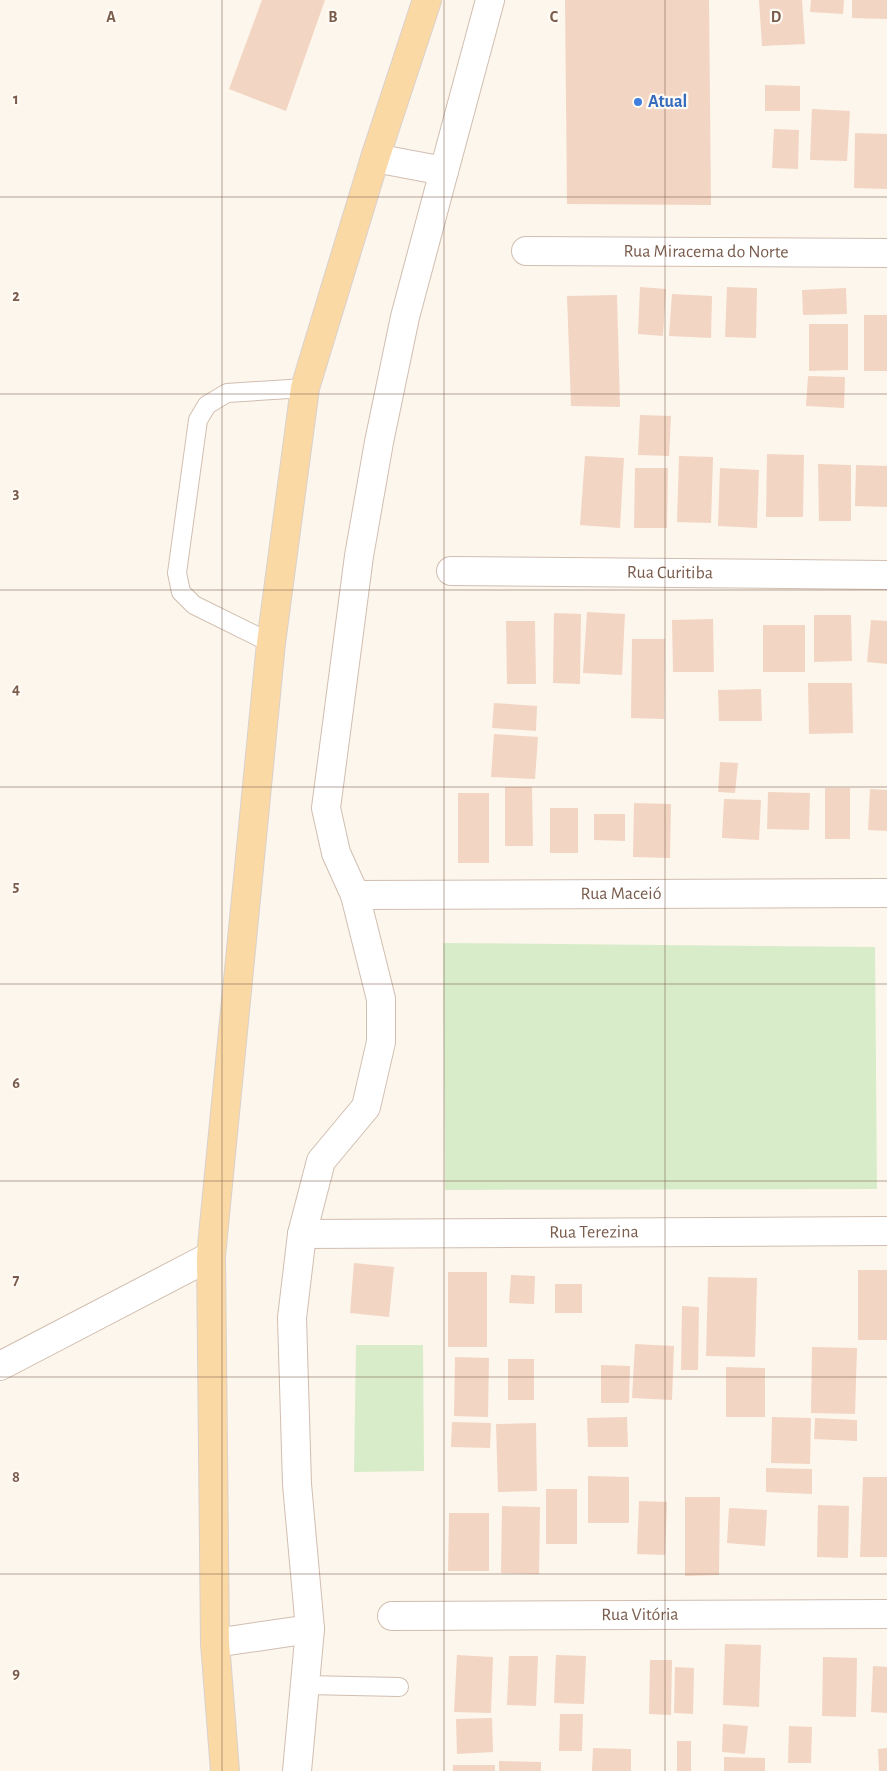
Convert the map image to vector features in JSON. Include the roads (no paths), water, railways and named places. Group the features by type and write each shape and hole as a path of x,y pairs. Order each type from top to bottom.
{"main road":[{"path":"226,1771 215,1643 211,1256 271,643 305,388 375,158 427,0"}],"street":[{"path":"298,1771 310,1629 297,1484 292,1318 302,1234 321,1161 366,1107 382,1042 381,999 356,895 336,854 326,808 359,556 404,317 490,0"},
{"path":"375,158 444,172"},
{"name":"Rua Miracema do Norte","path":"526,251 887,252"},
{"name":"Rua Curitiba","path":"451,571 887,575"},
{"name":"Rua Maceió","path":"356,895 887,893"},
{"name":"Rua Terezina","path":"302,1234 887,1231"},
{"path":"0,1366 211,1256"},
{"name":"Rua Vitória","path":"392,1616 887,1614"},
{"path":"215,1643 310,1629"}],"lane":[{"path":"271,643 194,605 181,592 177,573 198,420 207,405 227,393 305,388"},
{"path":"305,1685 399,1686"}],"place":[{"name":"Atual","path":"638,102"}]}
